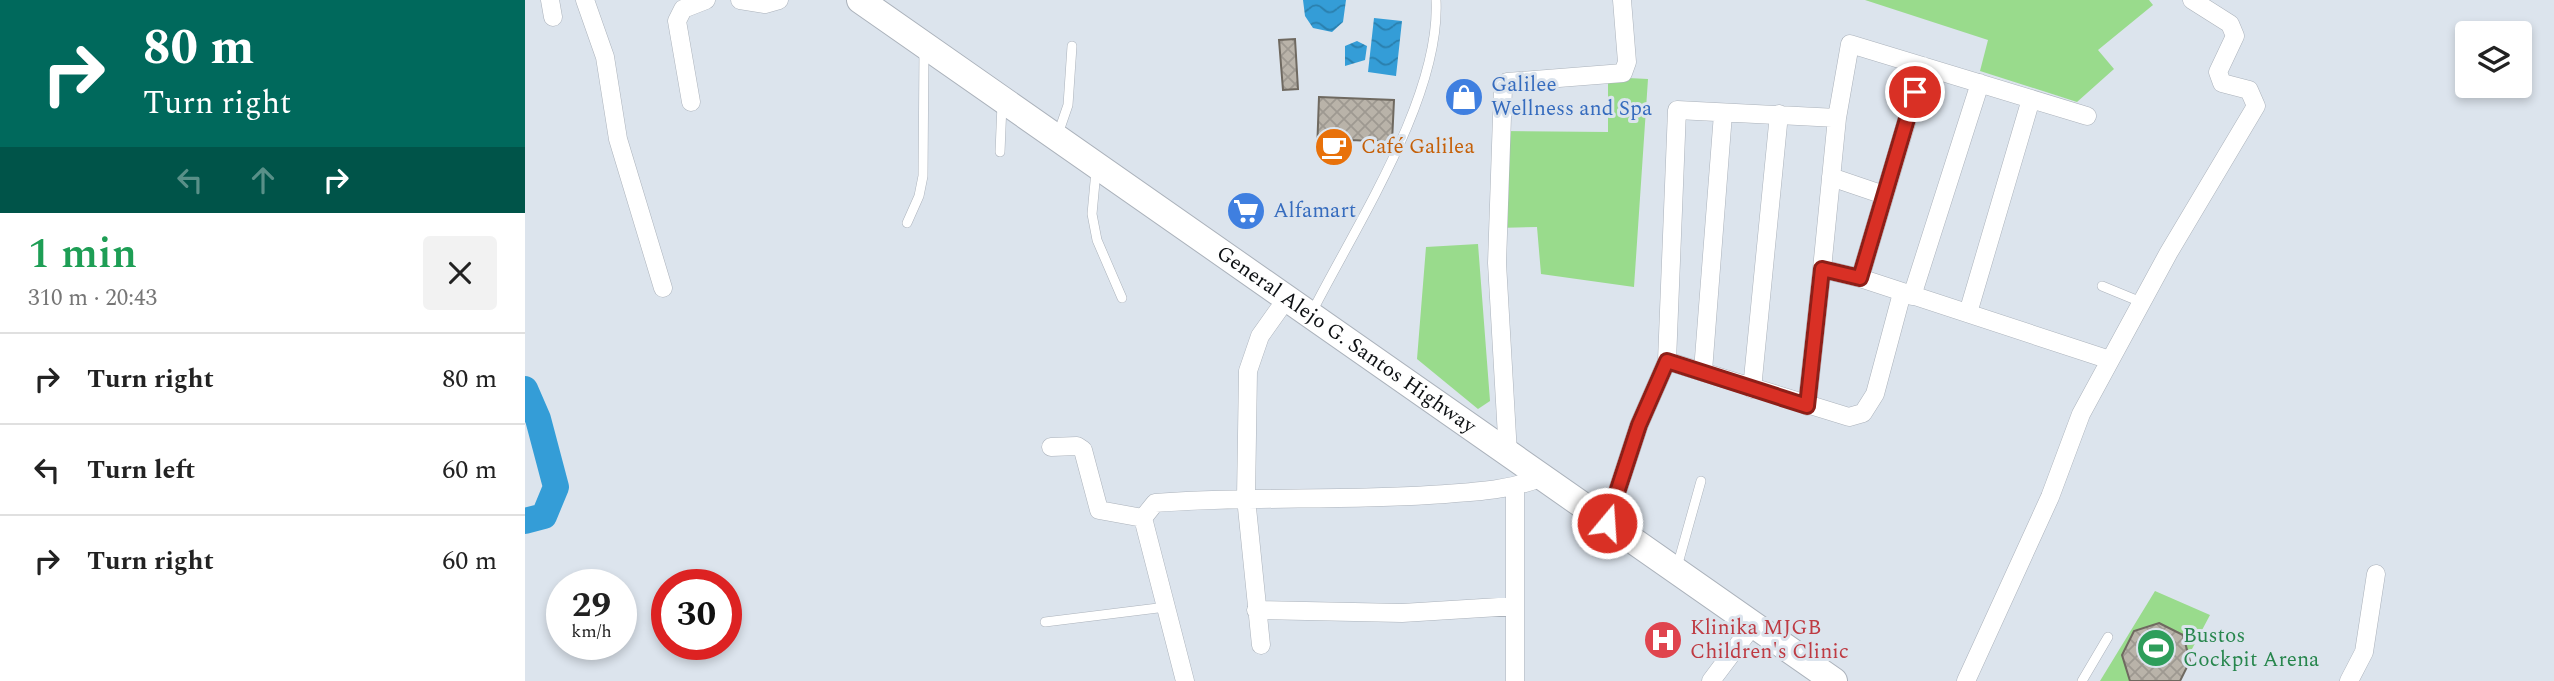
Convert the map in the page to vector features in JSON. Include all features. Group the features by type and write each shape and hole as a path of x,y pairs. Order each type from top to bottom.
{"main road":[{"name":"General Alejo G. Santos Highway","path":"860,0 1834,681"}],"street":[{"path":"585,0 605,57 618,139 663,288"},
{"path":"691,102 677,21 683,9 706,0"},
{"path":"740,0 765,4 779,0"},
{"path":"1508,454 1497,263 1503,87 1507,82 1623,73 1627,62 1622,0"},
{"path":"1966,681 2050,497 2081,414 2141,302 2256,106 2249,90 2222,83 2218,72 2235,36 2231,23 2204,2"},
{"path":"1807,406 1837,118 1850,44 2087,116"},
{"path":"1860,278 1923,66"},
{"path":"1667,361 1703,370 1807,406 1849,417 1863,413 1875,394 1980,83"},
{"path":"1968,313 2031,99"},
{"path":"1607,523 1639,425 1667,361 1677,110 1837,118"},
{"path":"1703,370 1723,114"},
{"path":"1752,388 1779,114"},
{"path":"1831,177 1884,195"},
{"path":"1822,269 1860,278 2110,360"},
{"path":"1261,645 1246,498 1248,371 1260,336 1287,298"},
{"path":"1051,447 1077,446 1083,450 1099,510 1143,519"},
{"path":"1143,519 1155,503 1246,498 1374,498 1515,488 1540,478"},
{"path":"1515,488 1515,681"},
{"path":"1143,519 1185,681"},
{"path":"2349,681 2364,652 2376,574"},
{"path":"1257,610 1402,613 1515,606"},
{"path":"1711,681 1753,625"}],"lane":[{"path":"1311,315 1400,140 1427,74 1435,44 1436,0"},
{"path":"907,223 923,176 924,44"},
{"path":"1056,137 1067,106 1072,46"},
{"path":"1000,152 1002,99"},
{"path":"1097,166 1092,214 1122,298"},
{"path":"2102,286 2141,302"},
{"path":"1676,571 1701,481"},
{"path":"1045,622 1166,607"},
{"path":"2082,681 2108,636"}],"green space":[{"path":"1865,0 2149,0 2153,5 2098,50 2114,69 2077,102 1980,71 1988,40"},
{"path":"1608,77 1648,79 1634,287 1541,274 1537,227 1496,228 1500,131 1608,132"},
{"path":"1478,244 1490,401 1478,409 1417,359 1426,247"},
{"name":"Bustos Cockpit Arena","path":"2155,591 2210,615 2175,681 2100,681"}],"water":[{"path":"1303,0 1346,0 1343,22 1332,32 1313,28 1305,16"},
{"path":"1374,18 1402,21 1396,76 1368,72"},
{"path":"1357,41 1367,46 1365,60 1345,66 1345,46"}],"building":[{"path":"1295,39 1298,89 1283,90 1279,40"},
{"name":"Café Galilea","path":"1319,97 1394,100 1392,142 1351,140 1350,153 1317,152"},
{"name":"Bustos Cockpit Arena","path":"2159,623 2183,635 2190,661 2180,681 2130,681 2122,655 2134,631"}],"waterway":[{"path":"525,389 538,419 556,487 544,516 525,521"}],"place":[{"name":"Galilee Wellness and Spa","path":"1464,97"},
{"name":"Café Galilea","path":"1334,147"},
{"name":"Alfamart","path":"1246,211"},
{"name":"Klinika MJGB Children's Clinic","path":"1663,640"},
{"name":"Bustos Cockpit Arena","path":"2156,648"}],"route":[{"path":"1607,523 1639,425 1667,361 1703,370 1807,406 1822,269 1860,278 1915,92"}]}
